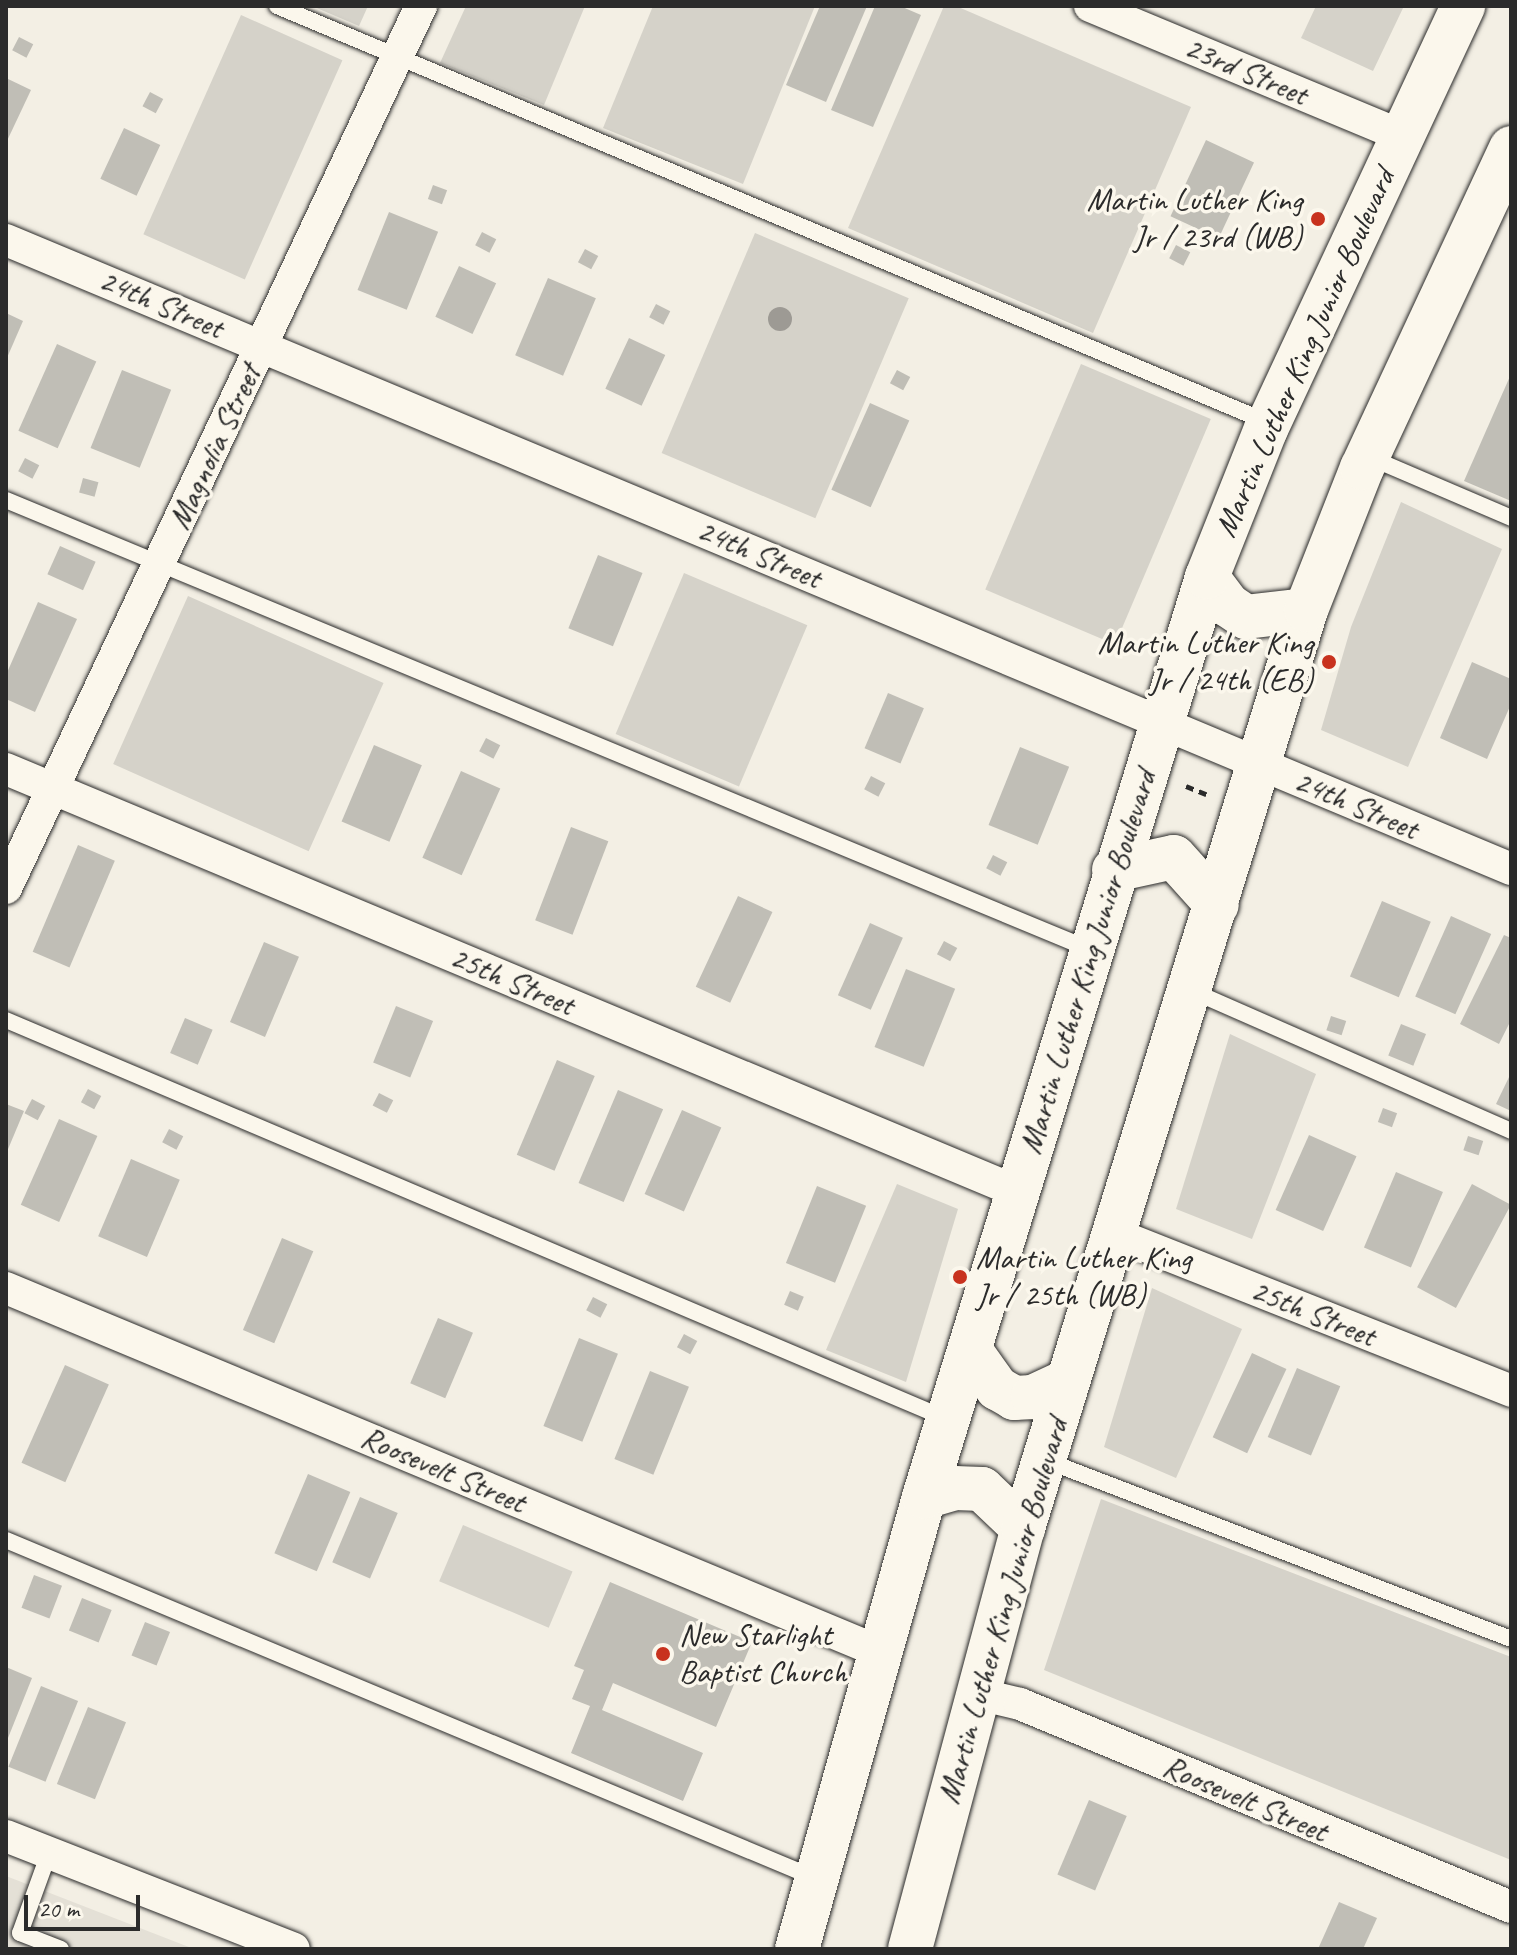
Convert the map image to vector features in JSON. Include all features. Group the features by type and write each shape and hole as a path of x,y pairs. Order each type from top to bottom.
{"main road":[{"name":"Martin Luther King Junior Boulevard","path":"797,1949 924,1497 1114,870 1207,577 1269,423 1463,6"},
{"name":"Martin Luther King Junior Boulevard","path":"910,1949 1023,1528 1306,610 1368,457 1506,170"},
{"path":"1207,577 1228,605 1246,617 1306,610"},
{"path":"1114,870 1174,857 1217,905"},
{"path":"970,1350 997,1388 1014,1398 1033,1397 1067,1381"},
{"path":"924,1497 955,1488 982,1489 1023,1528"}],"street":[{"name":"Magnolia Street","path":"6,888 421,6"},
{"name":"23rd Street","path":"1090,6 1402,136"},
{"name":"24th Street","path":"6,240 1511,869"},
{"name":"25th Street","path":"6,769 1018,1192"},
{"name":"25th Street","path":"1115,1234 1511,1391"},
{"name":"Roosevelt Street","path":"6,1288 880,1652"},
{"name":"Roosevelt Street","path":"978,1694 1020,1704 1511,1907"},
{"path":"6,1836 294,1949"}],"lane":[{"path":"277,6 1269,423"},
{"path":"1368,457 1511,518"},
{"path":"6,500 1090,950"},
{"path":"1190,990 1511,1131"},
{"path":"6,1020 948,1419"},
{"path":"1044,1459 1511,1639"},
{"path":"6,1540 817,1879"},
{"path":"49,1853 20,1933 61,1949"}],"path":[{"path":"1207,677 1243,690"},
{"path":"1178,783 1211,796"}],"shaded area":[{"path":"312,6 368,6 359,26"},
{"path":"466,6 585,6 544,105 440,63"},
{"path":"653,6 815,6 743,184 603,128"},
{"path":"944,6 956,6 1191,107 1093,333 848,228"},
{"path":"1316,6 1404,6 1373,71 1301,38"},
{"path":"241,15 342,60 245,279 143,234"},
{"path":"755,233 909,298 815,518 662,453"},
{"path":"1081,364 1211,419 1115,645 985,590"},
{"path":"1401,502 1502,549 1408,767 1321,730 1351,627"},
{"path":"684,573 807,625 739,786 616,734"},
{"path":"188,596 383,683 309,851 113,764"},
{"path":"1230,1034 1316,1074 1252,1239 1176,1209"},
{"path":"897,1184 958,1209 906,1382 826,1350"},
{"path":"1152,1288 1242,1329 1176,1478 1104,1447"},
{"path":"1101,1499 1511,1657 1511,1860 1044,1670"},
{"path":"463,1525 573,1571 549,1628 439,1581"},
{"path":"6,1876 194,1949 6,1949"}],"building":[{"path":"820,6 867,6 826,102 786,85"},
{"path":"875,6 900,6 921,15 873,127 831,110"},
{"path":"19,37 33,44 26,58 12,50"},
{"path":"6,78 31,90 6,143"},
{"path":"150,92 163,99 156,113 142,106"},
{"path":"124,128 160,145 137,196 100,179"},
{"path":"1206,140 1254,162 1219,239 1171,216"},
{"path":"433,185 447,190 442,204 428,199"},
{"path":"389,212 438,232 407,310 358,290"},
{"path":"482,232 496,239 489,253 475,245"},
{"path":"1176,245 1190,252 1183,266 1169,258"},
{"path":"585,249 598,256 591,269 578,262"},
{"path":"459,266 496,283 472,334 435,317"},
{"path":"548,278 596,298 563,376 515,355"},
{"path":"656,304 670,311 663,325 649,317"},
{"path":"6,313 23,321 6,360"},
{"path":"629,338 665,355 642,406 605,389"},
{"path":"57,344 96,361 58,448 18,431"},
{"path":"122,370 171,390 140,468 91,448"},
{"path":"897,370 910,377 903,390 890,383"},
{"path":"1511,374 1511,501 1464,481"},
{"path":"870,403 909,420 871,507 831,490"},
{"path":"25,458 39,465 32,479 18,471"},
{"path":"83,478 98,482 95,497 79,492"},
{"path":"60,546 96,562 83,590 47,574"},
{"path":"598,555 643,573 613,646 568,628"},
{"path":"38,602 77,619 35,712 6,699 6,675"},
{"path":"1472,662 1511,679 1511,704 1487,759 1440,738"},
{"path":"888,693 924,708 900,763 865,748"},
{"path":"486,738 500,745 493,759 479,751"},
{"path":"374,745 422,765 389,842 342,821"},
{"path":"1020,747 1069,767 1038,845 989,825"},
{"path":"461,771 500,788 462,875 422,858"},
{"path":"871,776 885,783 878,797 864,789"},
{"path":"571,827 608,841 573,935 535,920"},
{"path":"78,845 115,861 69,967 33,952"},
{"path":"993,855 1007,862 1000,876 986,868"},
{"path":"738,896 772,912 730,1003 696,987"},
{"path":"1382,901 1431,922 1399,997 1350,976"},
{"path":"1451,916 1491,934 1455,1014 1415,996"},
{"path":"870,923 903,938 871,1010 838,995"},
{"path":"1504,935 1511,938 1511,1020 1499,1044 1460,1024"},
{"path":"944,941 957,948 950,961 937,954"},
{"path":"264,942 299,957 265,1037 230,1022"},
{"path":"906,969 955,989 924,1067 875,1047"},
{"path":"396,1006 433,1021 410,1078 373,1063"},
{"path":"1331,1016 1346,1021 1342,1035 1326,1030"},
{"path":"185,1018 213,1030 198,1065 170,1053"},
{"path":"1401,1024 1426,1034 1413,1066 1388,1056"},
{"path":"557,1060 595,1076 554,1171 517,1155"},
{"path":"1511,1073 1511,1111 1496,1104"},
{"path":"88,1089 101,1096 94,1109 81,1102"},
{"path":"618,1090 663,1109 624,1202 579,1183"},
{"path":"379,1093 393,1100 387,1113 373,1105"},
{"path":"32,1099 45,1106 38,1120 24,1113"},
{"path":"6,1104 24,1111 6,1154"},
{"path":"1383,1108 1397,1113 1392,1127 1378,1122"},
{"path":"682,1110 721,1127 684,1212 645,1194"},
{"path":"59,1119 97,1136 59,1222 21,1205"},
{"path":"169,1129 183,1136 176,1150 162,1142"},
{"path":"1309,1135 1357,1156 1323,1231 1276,1210"},
{"path":"1468,1136 1483,1141 1479,1155 1463,1150"},
{"path":"131,1159 180,1180 147,1257 98,1236"},
{"path":"1396,1172 1443,1192 1411,1267 1364,1247"},
{"path":"1472,1184 1511,1205 1456,1308 1417,1287"},
{"path":"817,1186 866,1206 835,1283 786,1263"},
{"path":"282,1238 313,1251 274,1343 243,1330"},
{"path":"790,1291 804,1297 798,1311 784,1305"},
{"path":"593,1297 607,1304 600,1318 586,1310"},
{"path":"438,1318 473,1333 445,1398 410,1383"},
{"path":"684,1334 697,1341 690,1354 677,1347"},
{"path":"579,1338 618,1354 582,1442 543,1426"},
{"path":"1252,1353 1286,1369 1247,1453 1213,1437"},
{"path":"65,1365 109,1385 65,1482 21,1463"},
{"path":"1297,1368 1340,1386 1311,1455 1268,1437"},
{"path":"650,1371 689,1387 653,1475 614,1459"},
{"path":"308,1474 350,1492 317,1571 274,1553"},
{"path":"360,1497 398,1513 370,1578 332,1562"},
{"path":"34,1575 62,1586 49,1618 21,1608"},
{"name":"New Starlight Baptist Church","path":"610,1582 752,1642 716,1727 613,1683 602,1710 703,1753 683,1801 571,1753 590,1706 572,1699 584,1670 574,1666"},
{"path":"82,1598 112,1610 99,1642 69,1630"},
{"path":"145,1622 170,1632 157,1665 132,1655"},
{"path":"6,1667 32,1678 6,1743"},
{"path":"41,1686 78,1701 45,1782 8,1767"},
{"path":"88,1707 126,1722 95,1799 57,1784"},
{"path":"1089,1800 1127,1816 1095,1891 1057,1875"},
{"path":"1339,1902 1377,1918 1363,1949 1318,1949"}],"place":[{"name":"Martin Luther King Jr / 23rd (WB)","path":"1318,219"},
{"name":"Martin Luther King Jr / 24th (EB)","path":"1329,662"},
{"name":"Martin Luther King Jr / 25th (WB)","path":"960,1277"},
{"name":"New Starlight Baptist Church","path":"663,1654"}]}
